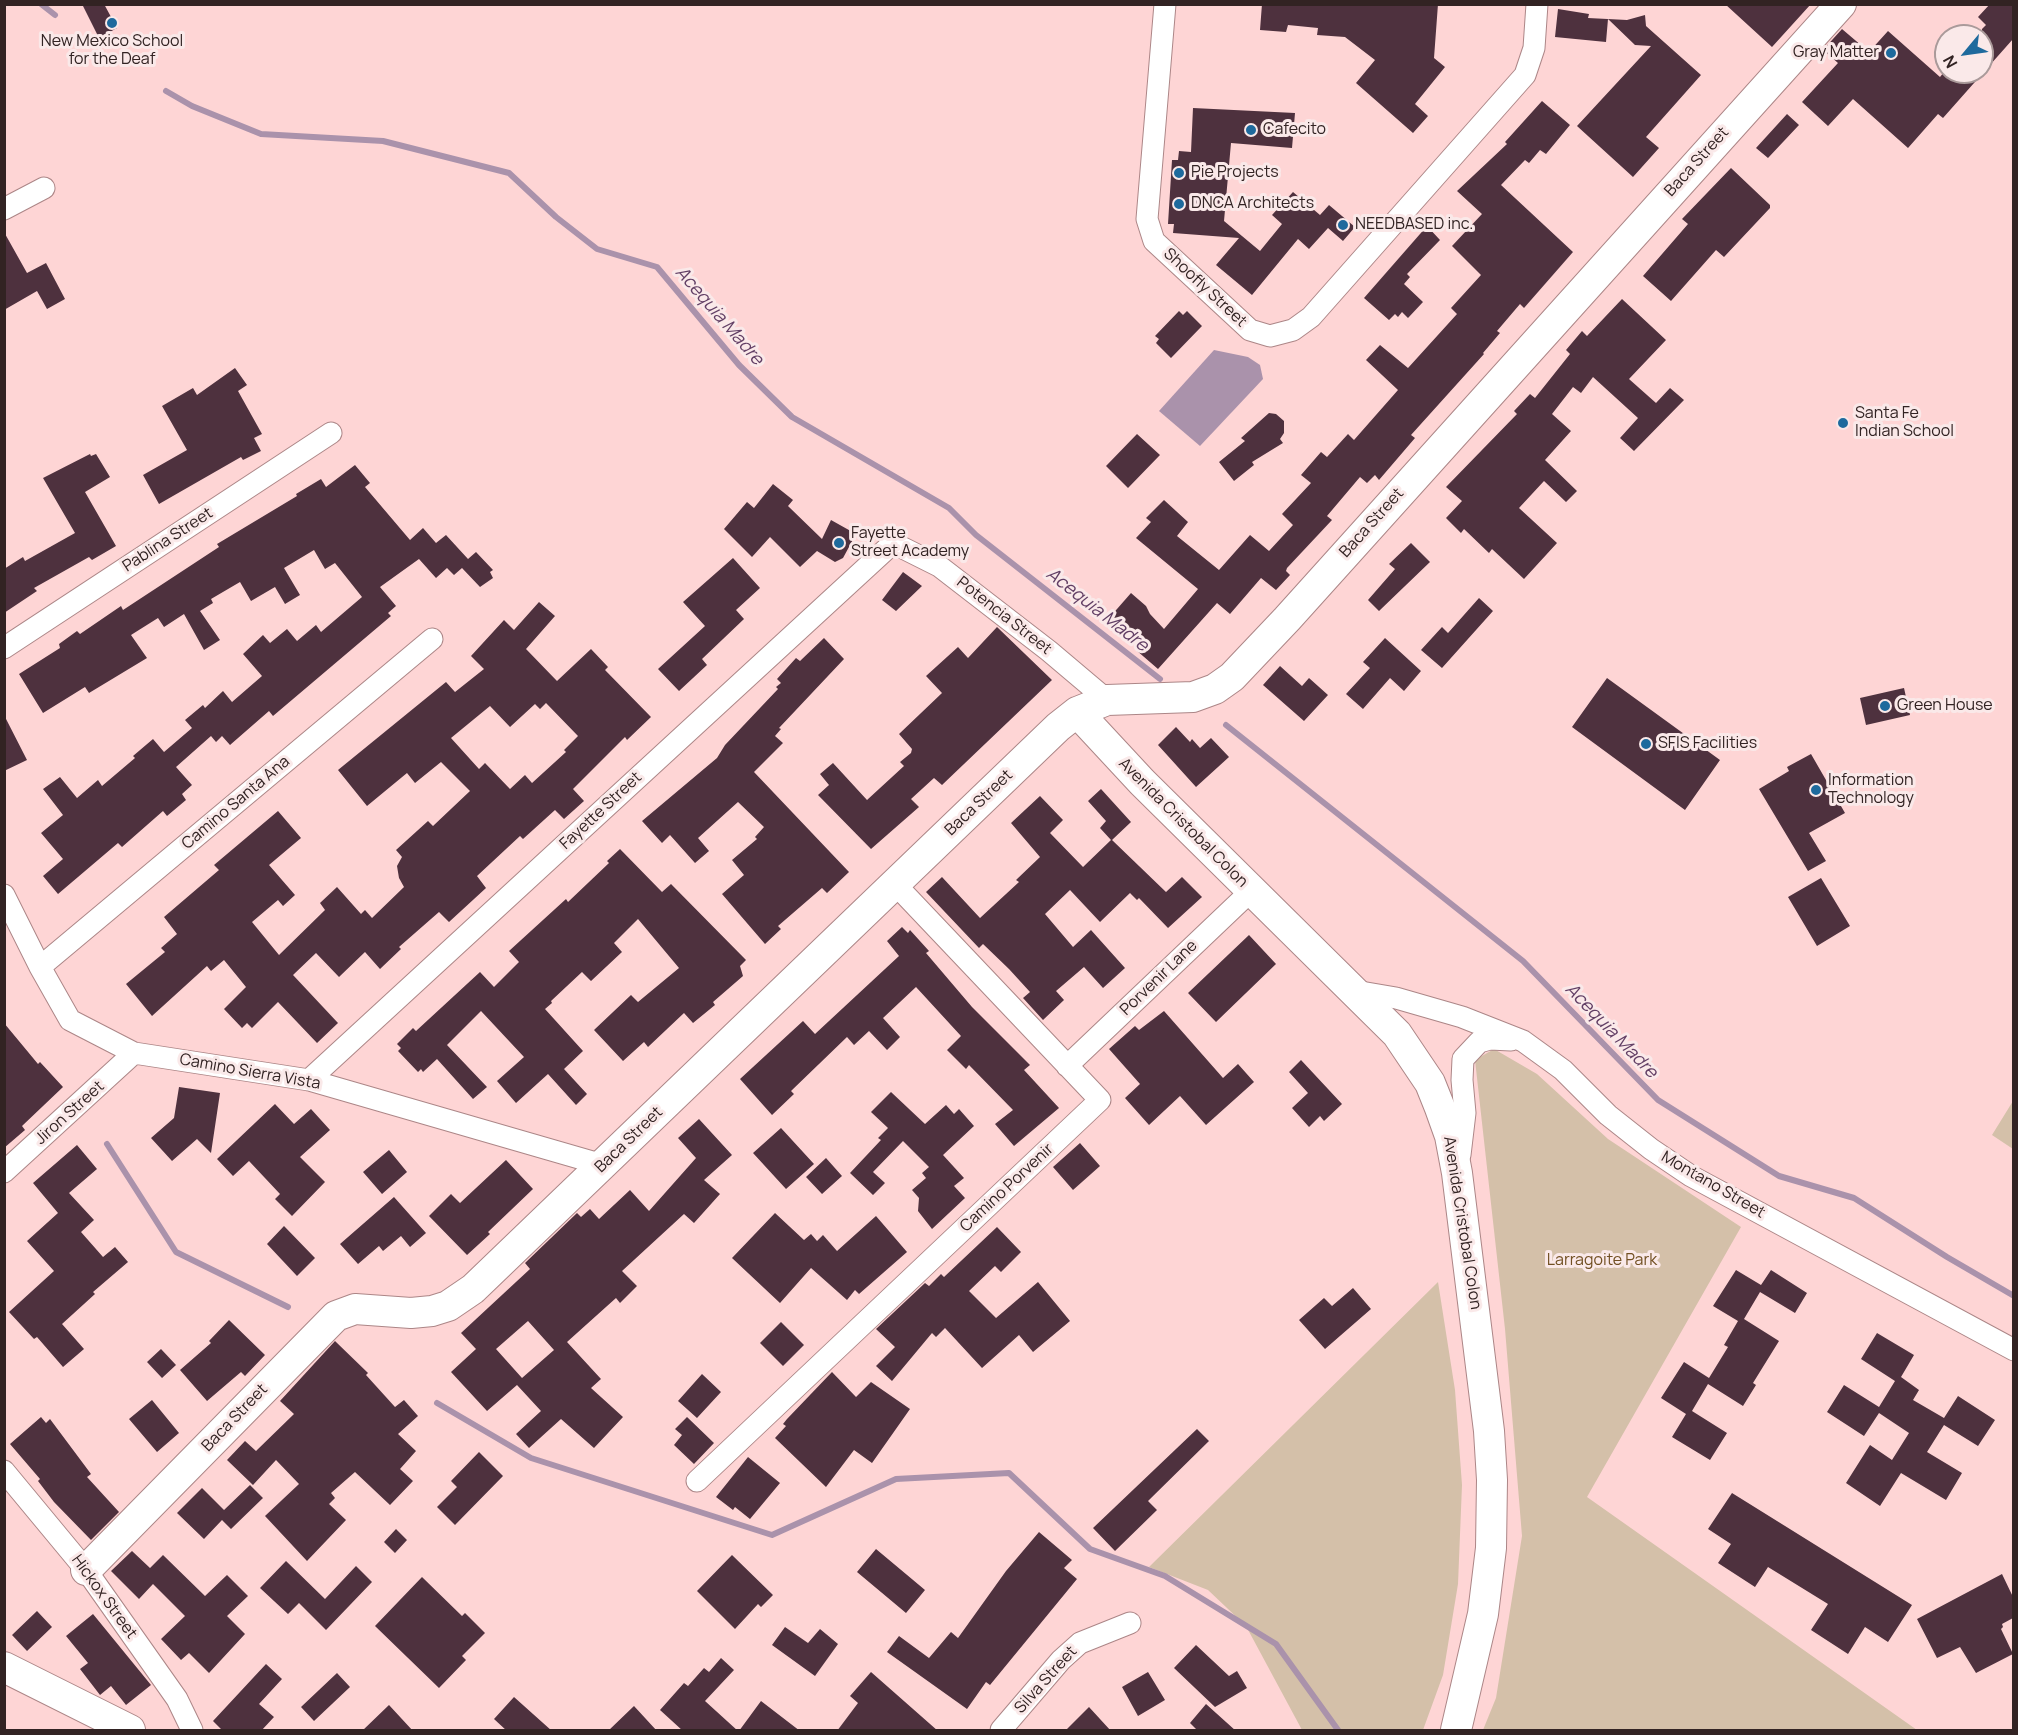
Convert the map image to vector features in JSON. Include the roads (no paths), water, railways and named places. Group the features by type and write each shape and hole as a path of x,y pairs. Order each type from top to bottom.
{"street":[{"name":"Shoofly Street","path":"1165,4 1147,219 1154,241 1250,330 1270,336 1293,330 1311,317 1525,75 1534,48 1537,4"},
{"name":"Baca Street","path":"86,1570 336,1316 355,1309 411,1313 432,1311 459,1300 603,1165 1058,727 1077,712 1120,700 1193,697 1215,689 1232,677 1287,619 1841,4"},
{"path":"4,209 44,188"},
{"name":"Pablina Street","path":"4,648 331,433"},
{"name":"Potencia Street","path":"893,543 939,566 1049,651 1120,700"},
{"name":"Fayette Street","path":"309,1080 893,543"},
{"name":"Camino Santa Ana","path":"40,967 432,639"},
{"name":"Avenida Cristobal Colon","path":"1077,712 1251,891 1397,1034 1430,1083 1450,1136 1458,1173 1489,1431 1492,1480 1491,1548 1483,1614 1456,1731"},
{"name":"Camino Porvenir","path":"697,1481 1101,1100 895,884"},
{"name":"Porvenir Lane","path":"1067,1066 1251,891"},
{"name":"Camino Sierra Vista","path":"4,895 70,1020 134,1053 309,1080 603,1165"},
{"name":"Montano Street","path":"1355,991 1396,998 1451,1014 1522,1041 1563,1070 1608,1115 1651,1149 1691,1176 2013,1350"},
{"path":"1458,1173 1465,1113 1463,1059 1479,1042 1490,1039 1522,1041"},
{"name":"Jiron Street","path":"4,1172 134,1053"},
{"name":"Hickox Street","path":"4,1471 86,1570 177,1699 192,1731"},
{"name":"Silva Street","path":"1001,1731 1060,1660 1080,1643 1130,1623"},
{"path":"4,1667 130,1731"}],"waterway":[{"name":"Acequia Madre","path":"41,4 55,15"},
{"name":"Acequia Madre","path":"166,91 192,106 261,134 383,141 509,173 556,217 597,249 657,267 739,365 792,417 949,508 976,535 1160,679"},
{"name":"Acequia Madre","path":"1226,725 1523,961 1658,1100 1779,1176 1854,1198 2014,1296"},
{"path":"107,1144 176,1252 288,1307"},
{"path":"437,1403 531,1458 772,1535 896,1479 1009,1473 1090,1549 1165,1576 1276,1644 1338,1730"}],"place":[{"name":"New Mexico School for the Deaf","path":"112,23"},
{"name":"Gray Matter","path":"1891,53"},
{"name":"Cafecito","path":"1251,130"},
{"name":"Pie Projects","path":"1179,173"},
{"name":"DNCA Architects","path":"1179,204"},
{"name":"NEEDBASED inc.","path":"1343,225"},
{"name":"Santa Fe Indian School","path":"1843,423"},
{"name":"Fayette Street Academy","path":"839,543"},
{"name":"Green House","path":"1885,706"},
{"name":"SFIS Facilities","path":"1646,744"},
{"name":"Information Technology","path":"1816,790"}],"park label":[{"name":"Larragoite Park","path":"1602,1261"}]}
